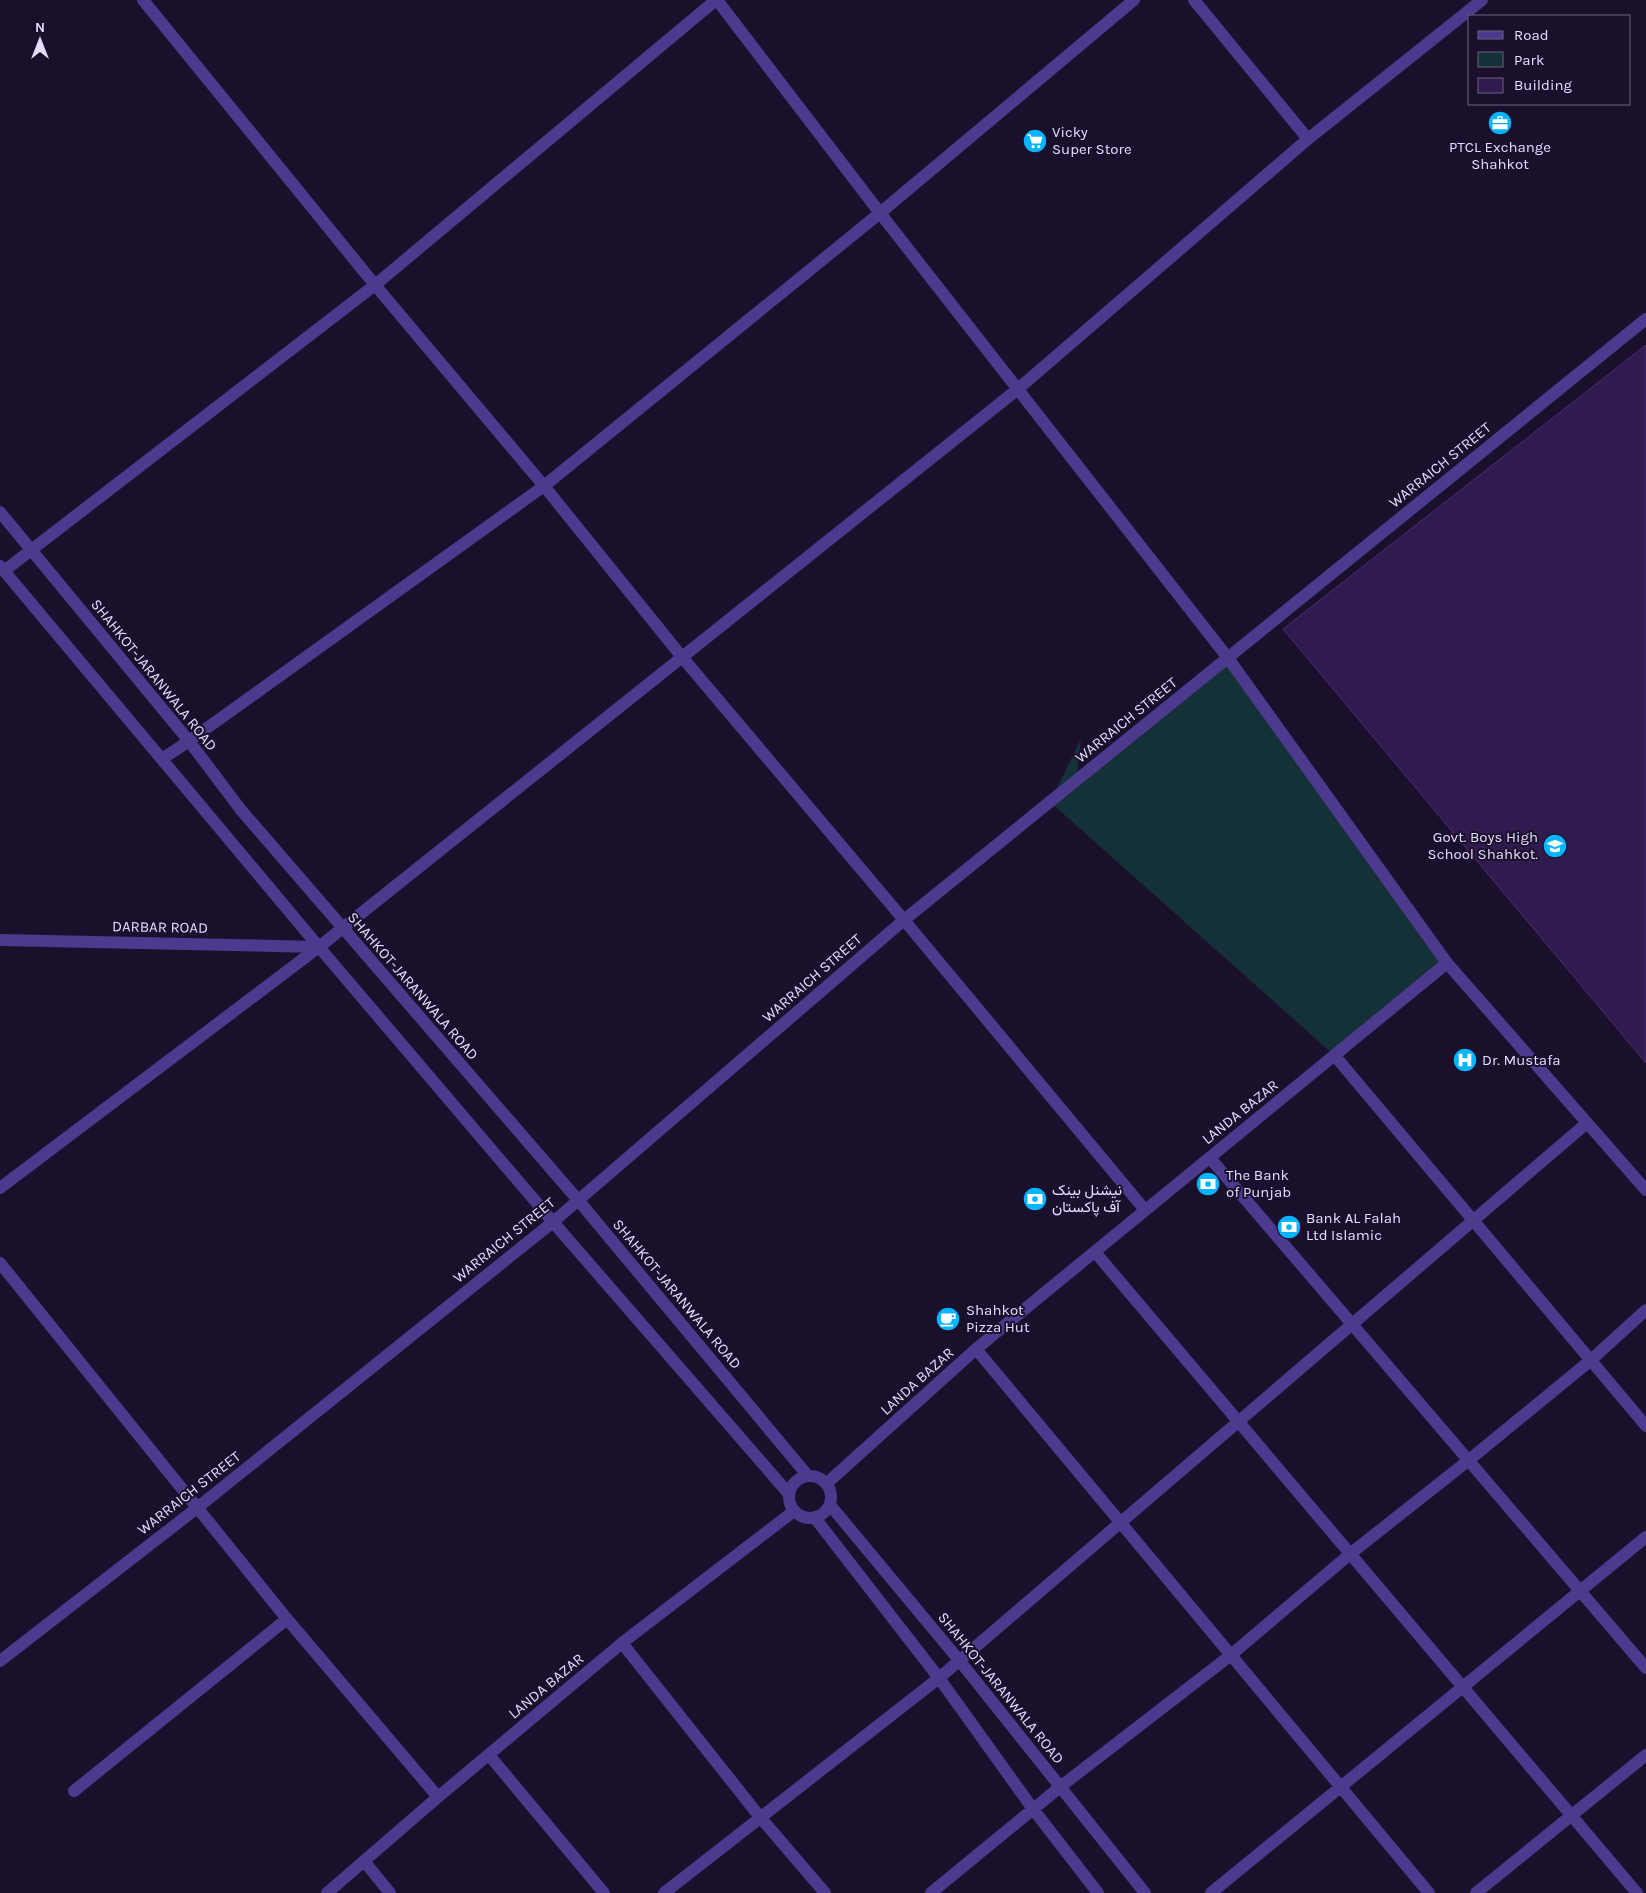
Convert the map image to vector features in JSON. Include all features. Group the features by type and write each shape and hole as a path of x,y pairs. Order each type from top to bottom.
{"street":[{"path":"144,0 375,285 544,486 682,657 1145,1210"},
{"path":"789,1494 552,1222 2,569 32,551 375,285 717,0 880,213 1228,658 1448,963 1646,1190"},
{"path":"162,759 189,742 544,486 880,213 1134,0"},
{"path":"1194,0 1308,139"},
{"path":"0,1188 342,929 1018,389 1308,139 1482,0"},
{"name":"WARRAICH STREET","path":"0,1661 197,1508 552,1222 904,920 1646,319"},
{"name":"SHAHKOT-JARANWALA ROAD","path":"0,512 189,742 241,810 578,1200 808,1476"},
{"name":"DARBAR ROAD","path":"0,940 319,947"},
{"name":"LANDA BAZAR","path":"826,1484 976,1349 1448,963"},
{"path":"1335,1056 1646,1426"},
{"path":"664,1893 939,1678 1587,1123"},
{"path":"1210,1158 1646,1668"},
{"path":"1095,1252 1637,1893"},
{"path":"0,1263 287,1619 438,1797"},
{"path":"931,1893 1060,1787 1231,1655 1350,1554 1591,1360 1646,1310"},
{"path":"976,1349 1342,1786 1429,1893"},
{"path":"808,1476 818,1478 826,1484 831,1494 830,1505 824,1513 815,1518 807,1519 800,1517 794,1512 789,1503 789,1494 792,1485 799,1479 808,1476"},
{"name":"SHAHKOT-JARANWALA ROAD","path":"830,1505 959,1660 1146,1893"},
{"name":"LANDA BAZAR","path":"327,1893 622,1643 794,1512"},
{"path":"815,1518 939,1678 1033,1809 1098,1893"},
{"path":"1211,1893 1646,1537"},
{"path":"74,1791 287,1619"},
{"path":"622,1643 760,1817 825,1893"},
{"path":"489,1755 604,1893"},
{"path":"1476,1893 1646,1755"},
{"path":"364,1861 390,1893"}],"green space":[{"path":"1228,658 1447,963 1335,1056 1050,802 1081,739 1076,781"}],"building":[{"name":"Govt. Boys High School Shahkot.","path":"1646,345 1646,1063 1283,629"}],"place":[{"name":"PTCL Exchange Shahkot","path":"1500,123"},
{"name":"Vicky Super Store","path":"1035,141"},
{"name":"Govt. Boys High School Shahkot.","path":"1555,846"},
{"name":"Dr. Mustafa","path":"1465,1060"},
{"name":"The Bank of Punjab","path":"1208,1184"},
{"name":"نیشنل بینک آف پاکستان","path":"1035,1199"},
{"name":"Bank AL Falah Ltd Islamic","path":"1289,1227"},
{"name":"Shahkot Pizza Hut","path":"948,1319"}]}
